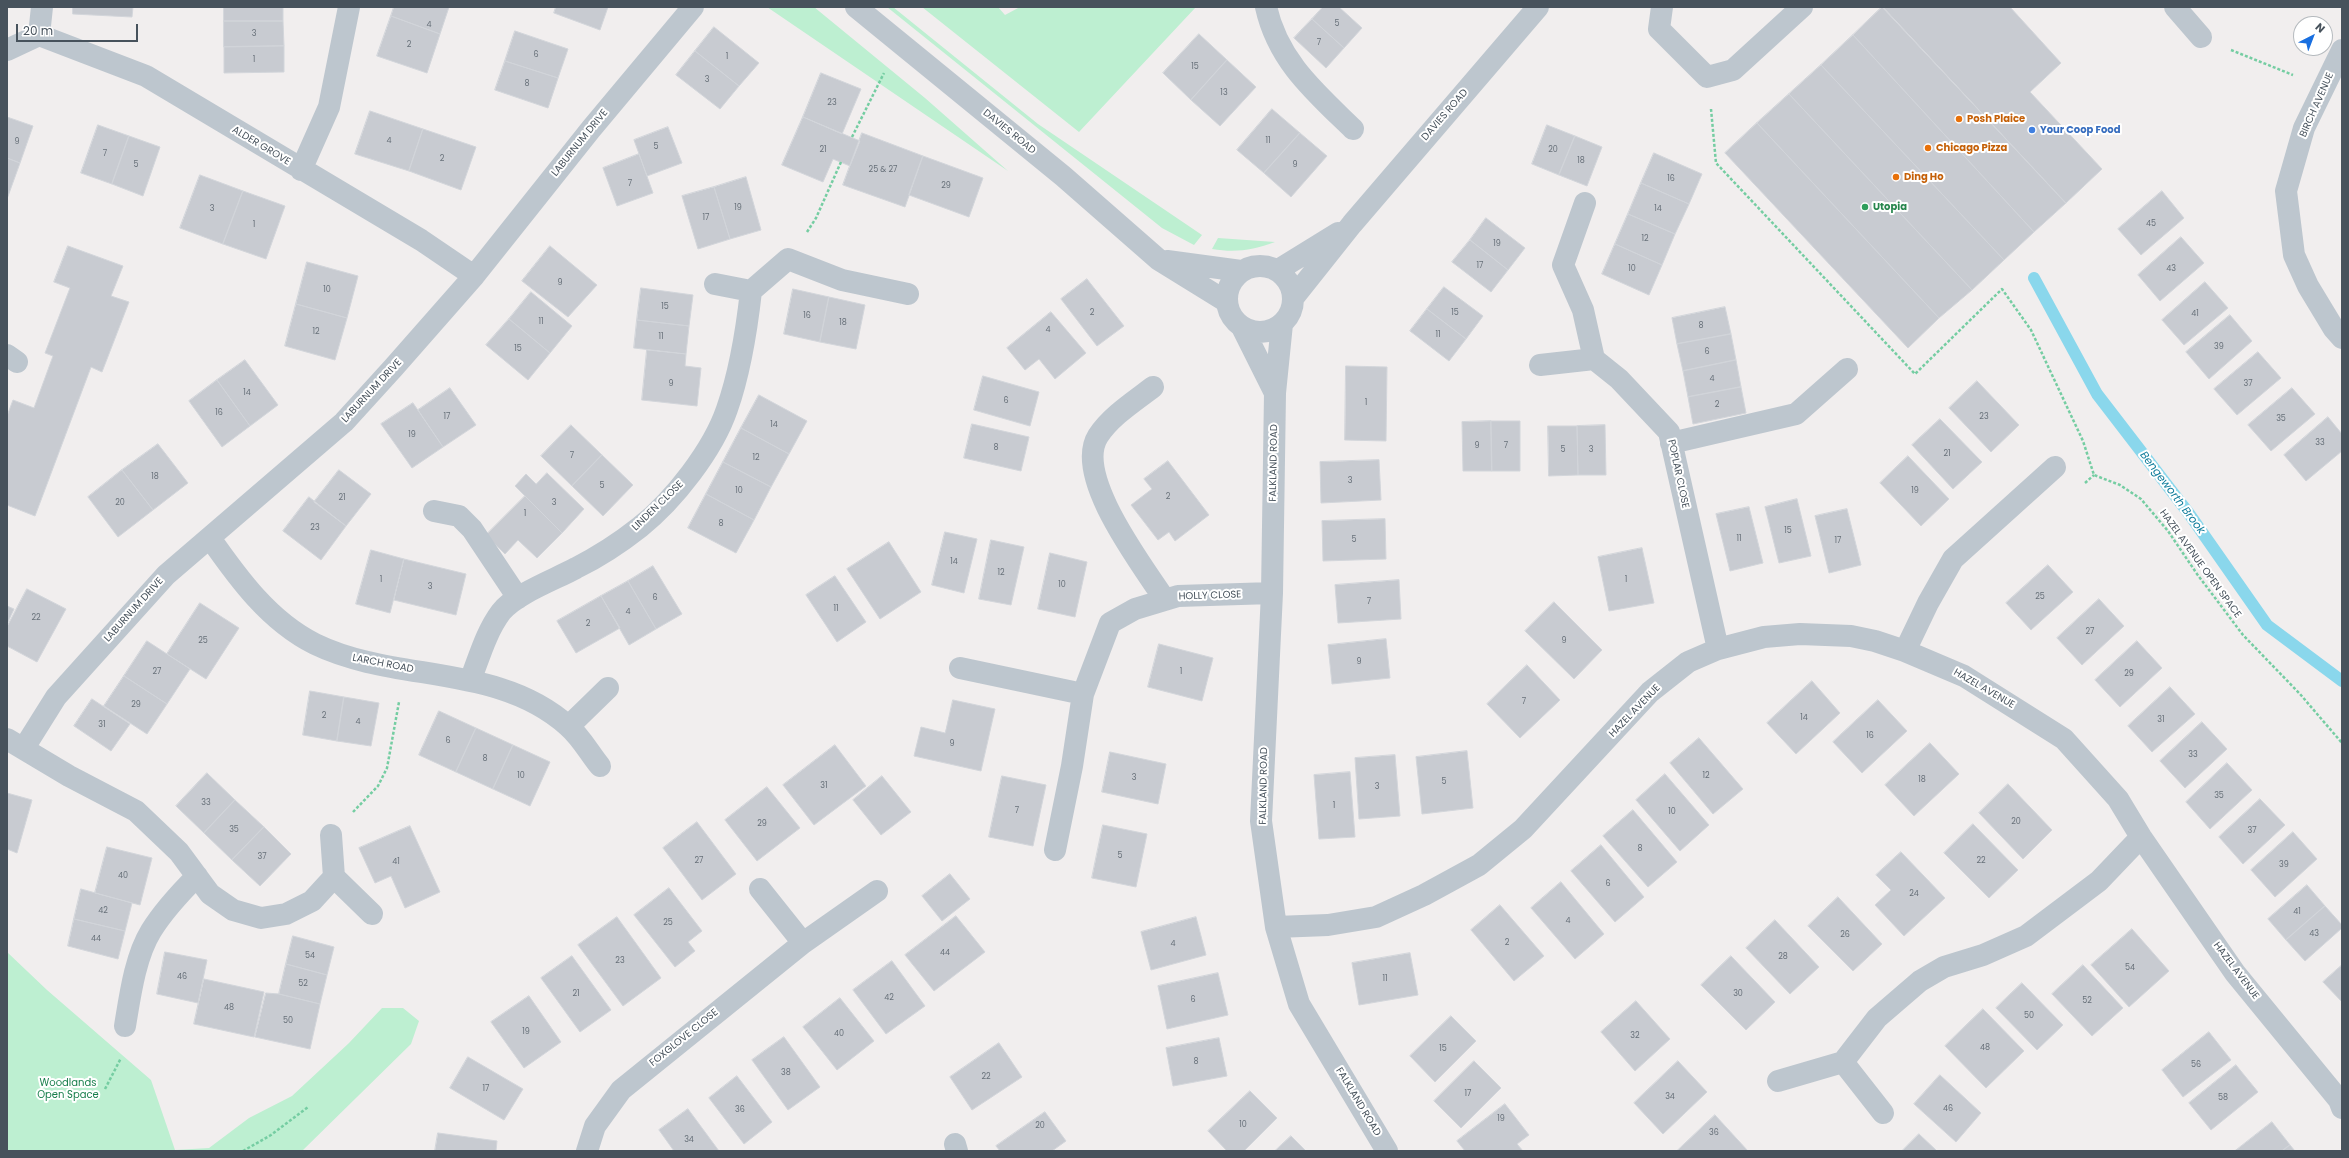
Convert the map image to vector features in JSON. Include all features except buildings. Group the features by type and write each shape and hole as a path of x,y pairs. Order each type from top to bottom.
{"street":[{"path":"7,50 39,35 42,7"},
{"path":"301,170 329,107 349,7"},
{"name":"LABURNUM DRIVE","path":"334,877 312,901 286,914 260,918 233,910 210,894 179,852 136,811 69,776 15,744 166,575 344,422 474,276 590,129 693,7"},
{"name":"DAVIES ROAD","path":"856,7 1063,176 1160,260 1227,302"},
{"path":"1266,7 1274,32 1287,60 1318,96 1353,129"},
{"name":"DAVIES ROAD","path":"1282,324 1292,308 1294,297 1352,224 1538,7"},
{"path":"1662,7 1659,29 1707,77 1733,70 1802,7"},
{"path":"2174,7 2201,37"},
{"name":"ALDER GROVE","path":"39,35 146,76 301,170 421,240 474,276"},
{"name":"BIRCH AVENUE","path":"2342,50 2304,128 2286,191 2294,255 2308,286 2334,329 2342,338"},
{"path":"1540,365 1594,359 1583,310 1563,265 1585,203"},
{"name":"DAVIES ROAD","path":"1278,270 1352,224"},
{"path":"715,284 752,291 788,259 842,280 908,294"},
{"path":"1160,260 1241,271"},
{"path":"1282,324 1266,332 1250,331 1242,327 1235,321 1227,302 1228,290 1233,279 1241,271 1252,266 1260,265 1278,270 1292,286 1294,297"},
{"name":"LINDEN CLOSE","path":"470,681 492,627 502,610 518,598 578,567 640,527 678,490 701,459 727,410 739,359 752,291"},
{"name":"FALKLAND ROAD","path":"1282,324 1275,393 1272,593 1261,821 1276,927 1298,1004 1388,1151"},
{"name":"FALKLAND ROAD","path":"1242,327 1275,393"},
{"name":"POPLAR CLOSE","path":"1594,359 1619,379 1669,432 1718,649"},
{"path":"1671,443 1796,414 1847,369"},
{"path":"1153,387 1114,418 1098,436 1094,456 1094,470 1100,493 1109,512 1165,600"},
{"path":"1905,651 1928,603 1953,559 2055,467"},
{"path":"434,511 459,516 472,529 518,598"},
{"name":"LARCH ROAD","path":"210,538 239,579 281,622 315,644 350,658 470,681 516,694 542,708 569,726 600,766"},
{"name":"HOLLY CLOSE","path":"1055,850 1072,766 1083,694 1110,623 1135,610 1178,596 1272,593"},
{"name":"HAZEL AVENUE","path":"1276,927 1328,925 1376,916 1424,896 1479,865 1523,828 1650,692 1688,662 1718,649 1764,637 1800,634 1851,636 1875,641 1905,651 1964,676 2064,739 2118,799 2140,837 2235,973 2341,1102"},
{"path":"960,668 1083,694"},
{"path":"569,726 608,688"},
{"path":"332,835 334,877 372,914"},
{"path":"1778,1081 1843,1062 1877,1018 1920,980 1944,967 1983,955 2026,936 2099,880 2140,837"},
{"path":"125,1026 134,975 150,932 170,903 197,876"},
{"path":"760,889 803,943"},
{"name":"FOXGLOVE CLOSE","path":"587,1151 594,1126 621,1090 803,943 877,891"},
{"path":"1843,1062 1883,1113"}],"path":[{"path":"2201,37 2280,71 2326,84"},
{"path":"852,137 899,42"},
{"name":"HAZEL AVENUE OPEN SPACE","path":"1707,77 1716,163 1915,374 2002,289 2031,330 2083,440 2094,475 2120,485 2141,499 2168,531 2197,574 2243,635 2300,694 2342,743"},
{"path":"788,259 816,218 841,162"},
{"path":"332,835 378,786 387,768 406,669"},
{"path":"243,1151 271,1135 308,1107"}],"green space":[{"path":"767,7 814,7 925,98 1008,171"},
{"path":"887,7 893,7 1038,124 1202,235 1194,245 1162,228"},
{"path":"922,7 998,7 1005,15 1020,7 1196,7 1079,132"},
{"path":"1218,238 1275,242 1244,250 1229,251 1212,249"},
{"name":"Woodlands Open Space","path":"7,952 47,990 151,1080 175,1150 209,1148 249,1118 292,1096 349,1043 382,1008 403,1008 419,1021 411,1044 302,1151 7,1151"}],"waterway":[{"name":"Bengeworth Brook","path":"2034,278 2097,394 2190,515 2267,625 2342,681"}],"place":[{"name":"Posh Plaice","path":"1959,119"},
{"name":"Your Coop Food","path":"2032,130"},
{"name":"Chicago Pizza","path":"1928,148"},
{"name":"Ding Ho","path":"1896,177"},
{"name":"Utopia","path":"1865,207"}]}
